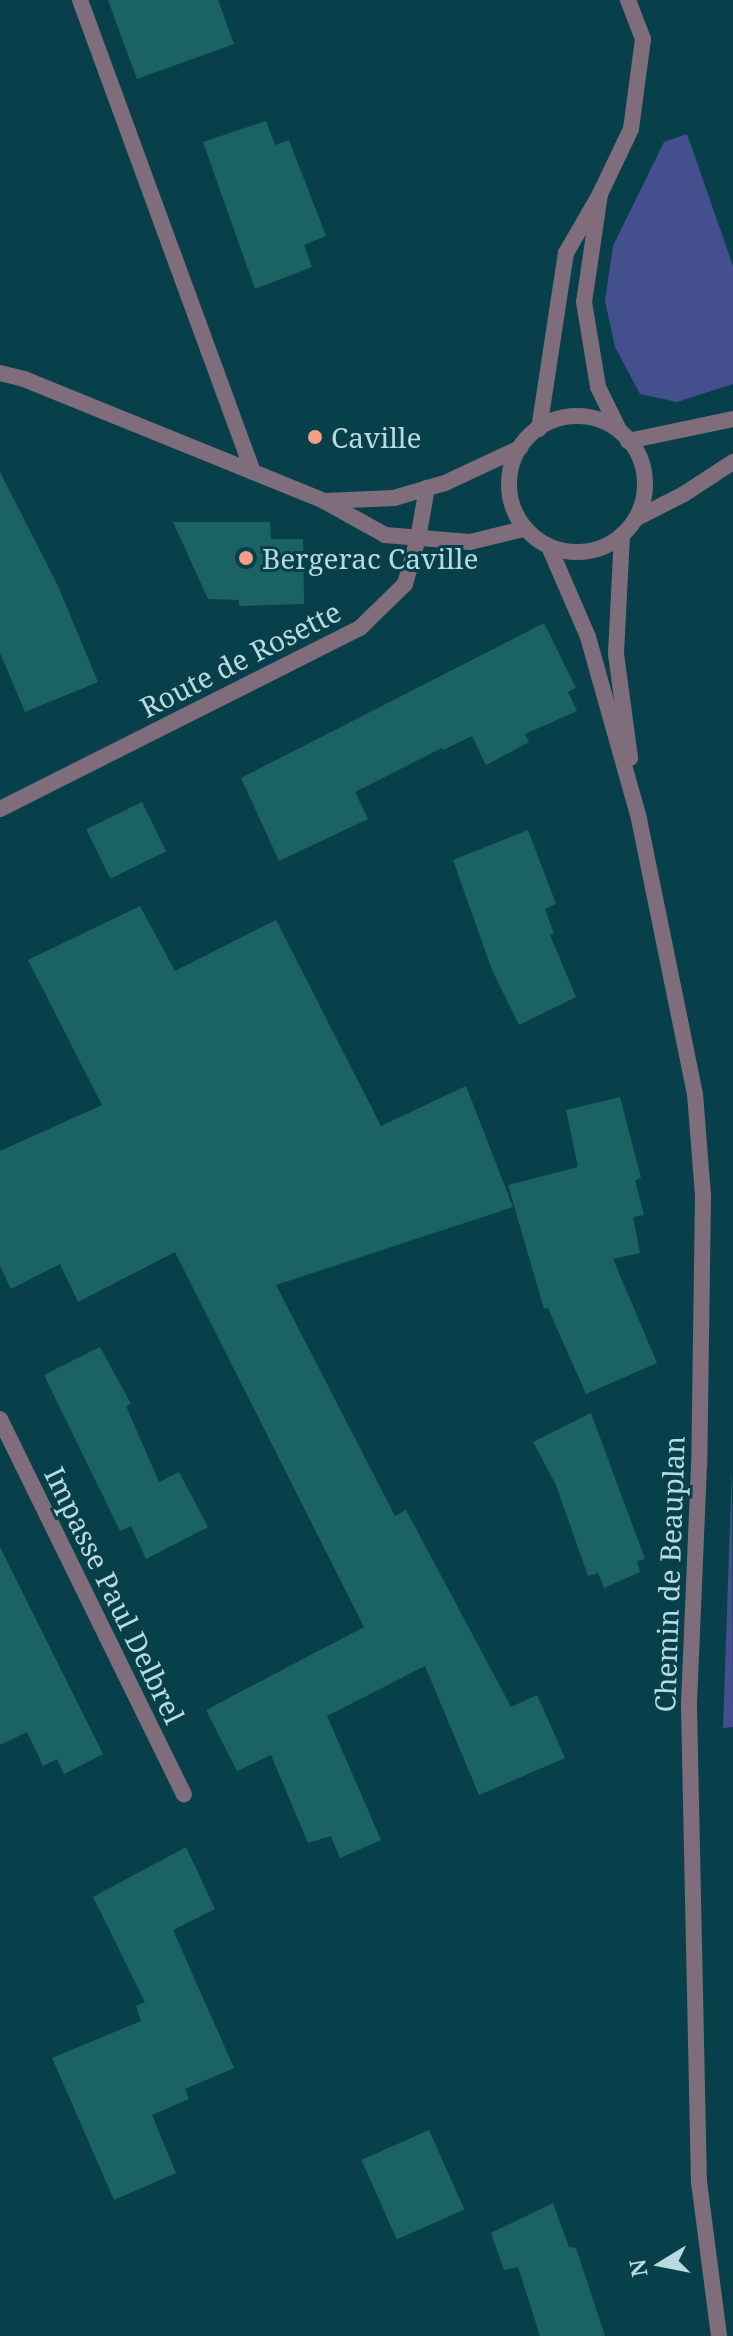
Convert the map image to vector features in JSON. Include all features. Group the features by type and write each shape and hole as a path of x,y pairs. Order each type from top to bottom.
{"street":[{"path":"80,0 253,472"},
{"path":"539,429 566,253 600,194 631,129 643,39 628,0"},
{"path":"600,194 584,302 598,387 623,435 638,453 646,486 637,518"},
{"path":"0,373 24,379 324,501 385,535 470,542 523,529"},
{"path":"733,419 623,435 586,416 554,419 526,437 510,466 509,499 523,529 550,549 584,554 614,542 637,518 684,494 733,462"},
{"path":"324,501 394,498 427,488 520,448"},
{"name":"Route de Rosette","path":"0,809 360,628 405,584 427,488"},
{"name":"Chemin de Beauplan","path":"622,535 616,654 639,819 695,1094 703,1195 699,1465 689,1723 699,2182 719,2336"},
{"name":"Chemin de Beauplan","path":"550,549 588,637 639,819"},
{"name":"Impasse Paul Delbrel","path":"0,1419 184,1794"}],"shaded area":[{"path":"687,134 733,266 733,384 677,402 640,394 615,347 605,301 613,246 664,142"},
{"path":"732,1466 733,1727 723,1728"}],"building":[{"path":"108,0 218,0 234,44 137,79"},
{"path":"266,121 275,145 289,140 326,236 304,245 312,267 255,289 203,142"},
{"path":"0,472 58,586 98,682 25,712 0,653"},
{"name":"Bergerac Caville","path":"173,522 270,522 271,539 303,539 304,604 239,606 239,600 208,599"},
{"path":"544,623 576,688 568,692 577,711 525,734 529,742 486,765 472,736 442,748 355,792 368,819 279,861 241,778"},
{"path":"142,802 166,851 110,879 86,829"},
{"path":"528,830 556,904 545,909 554,934 550,935 576,997 519,1025 492,970 453,860"},
{"path":"140,906 175,971 276,920 381,1126 466,1086 513,1207 276,1285 395,1516 406,1510 511,1707 537,1695 565,1758 479,1795 425,1666 327,1716 381,1840 340,1858 331,1836 308,1843 271,1755 237,1771 206,1710 364,1627 175,1252 78,1302 60,1264 11,1289 0,1266 0,1151 102,1105 28,960"},
{"path":"620,1097 641,1178 635,1180 644,1215 633,1217 640,1253 613,1259 657,1363 586,1394 548,1308 544,1309 508,1185 578,1167 566,1110"},
{"path":"100,1347 131,1404 126,1406 159,1482 179,1472 208,1527 146,1559 131,1526 120,1531 44,1375"},
{"path":"591,1413 645,1559 637,1561 640,1572 604,1588 598,1573 588,1576 556,1485 533,1442"},
{"path":"0,1547 103,1754 64,1774 57,1759 43,1766 27,1732 0,1745"},
{"path":"186,1847 215,1909 173,1930 234,2068 185,2089 189,2099 152,2115 176,2173 114,2200 52,2058 141,2021 136,2006 145,2002 93,1897"},
{"path":"429,2130 464,2209 397,2240 361,2160"},
{"path":"553,2203 569,2247 576,2248 605,2336 540,2336 518,2267 504,2270 491,2233"}],"place":[{"name":"Caville","path":"315,437"},
{"name":"Bergerac Caville","path":"246,558"}]}
